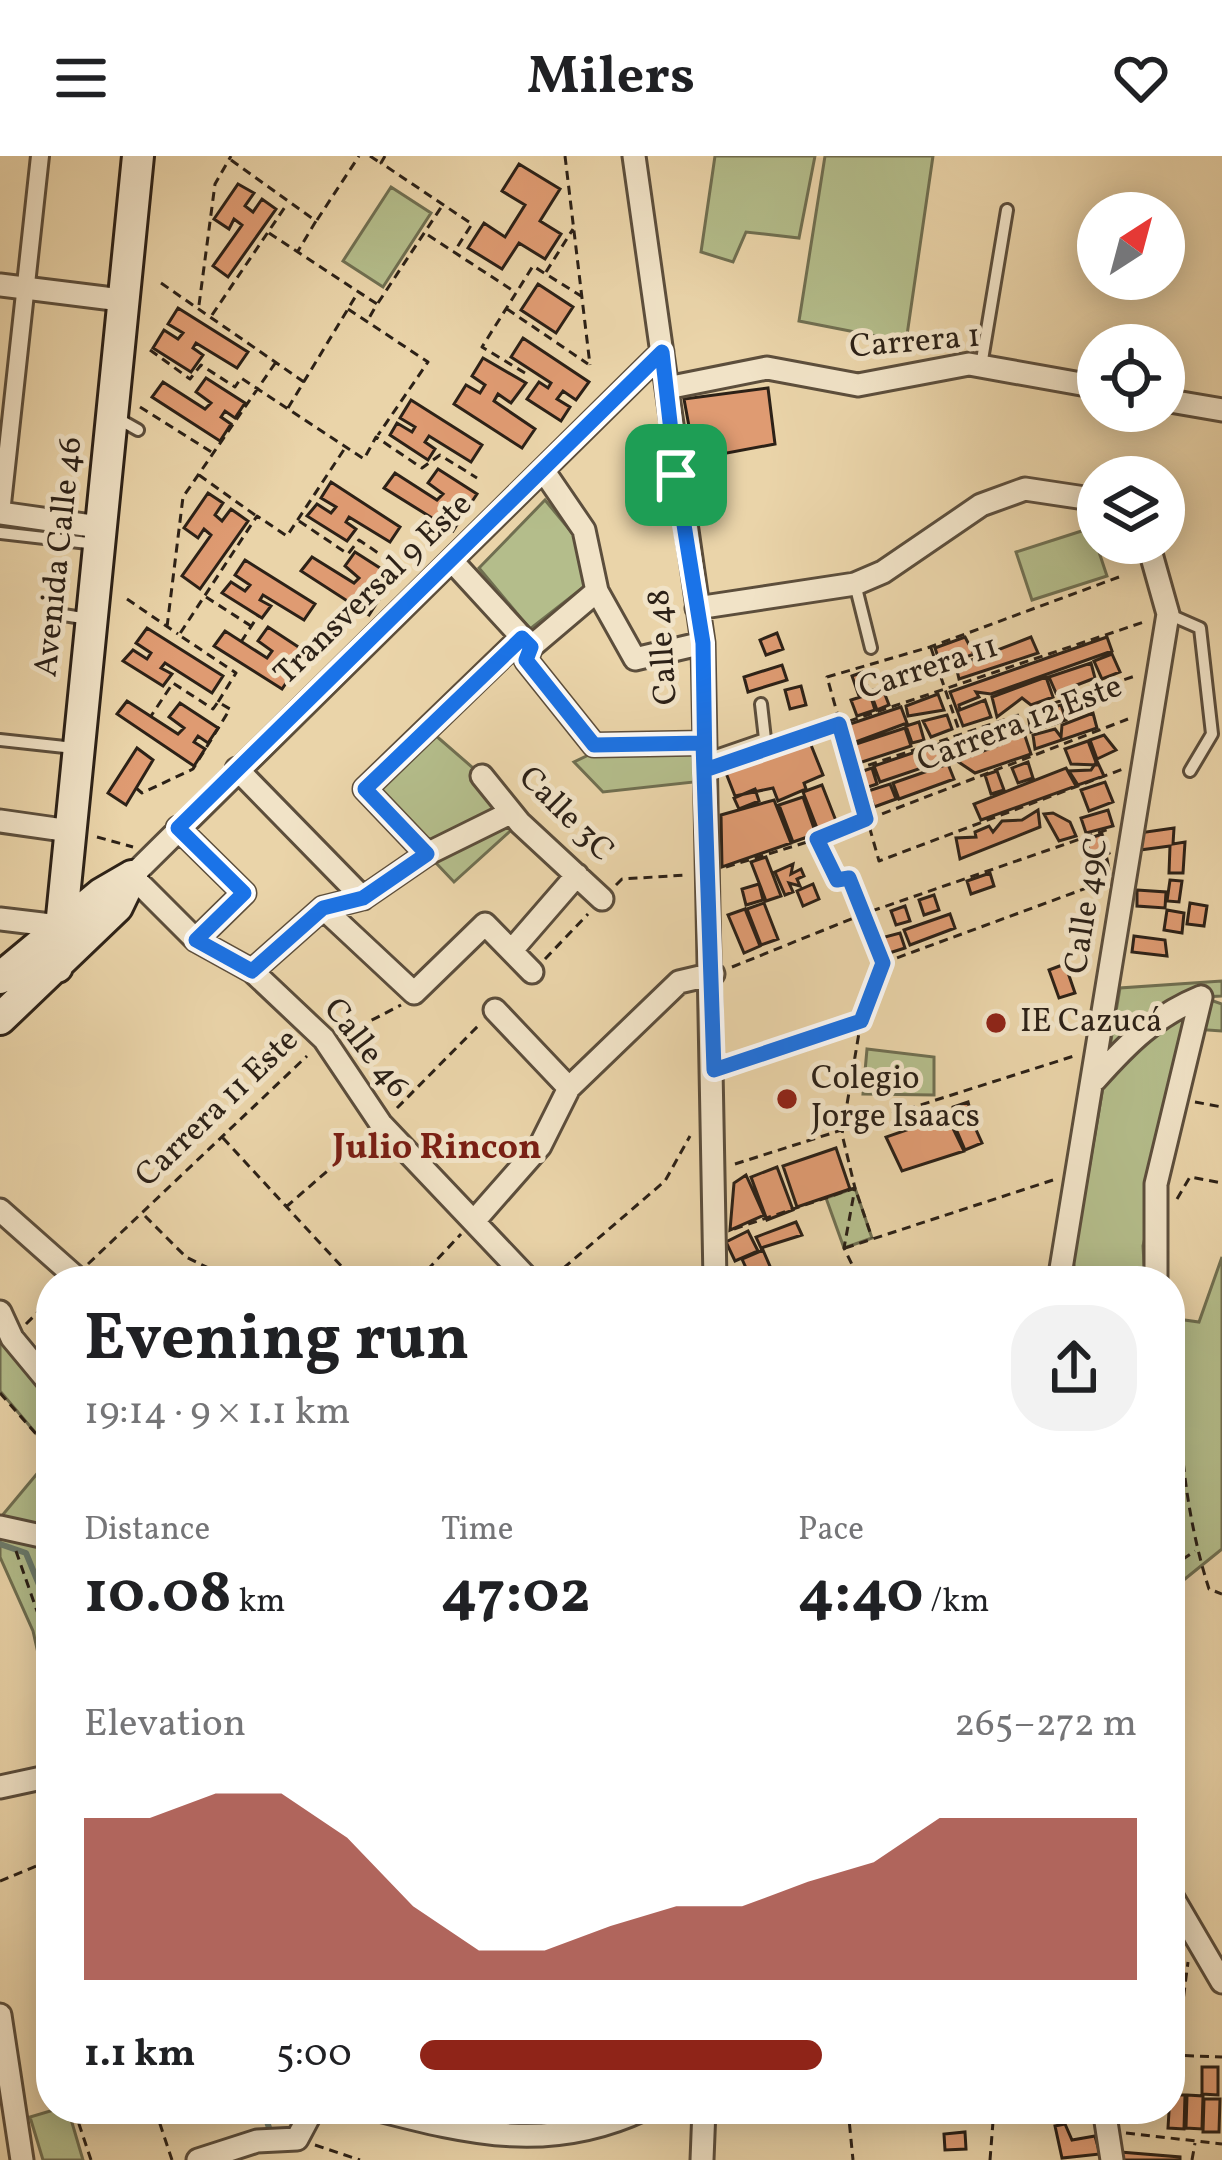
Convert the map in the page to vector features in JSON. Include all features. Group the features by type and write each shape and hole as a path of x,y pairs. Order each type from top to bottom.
{"main road":[{"name":"Avenida Calle 46","path":"57,967 59,926 80,832 76,748 98,536 125,411 121,300 138,156"},
{"path":"0,978 134,862"},
{"path":"0,1018 117,908 134,862"}],"street":[{"path":"40,156 0,513 98,536"},
{"name":"Calle 48","path":"634,156 703,643 713,974 715,1266"},
{"path":"0,285 121,300"},
{"name":"Transversal 9 Este","path":"134,862 178,828 662,352"},
{"name":"Carrera 1","path":"668,388 766,368 858,385 980,365 1077,383"},
{"path":"1185,404 1222,410"},
{"path":"543,470 584,530 597,591 635,659 703,643"},
{"path":"698,608 855,584 883,572 981,505 1025,489 1077,497"},
{"path":"452,561 526,642 526,660 594,745 704,751"},
{"name":"Calle 49C","path":"1060,1266 1168,614 1154,564"},
{"path":"427,854 365,789 526,642 597,591"},
{"path":"237,769 363,898"},
{"name":"Calle 3C","path":"482,776 510,813 602,899"},
{"path":"252,971 323,908 363,898 427,854 510,813"},
{"path":"0,821 80,832"},
{"path":"178,828 244,893 196,940"},
{"name":"Calle 46","path":"134,862 196,940 252,971 324,1039 381,1124 516,1266"},
{"path":"512,950 577,875"},
{"path":"323,908 414,992 485,924 532,972"},
{"path":"0,919 59,926"},
{"path":"475,1220 540,1147 569,1088 679,982 713,974"},
{"path":"1094,1081 1137,1033 1167,1011 1201,997 1156,1184 1155,1266"},
{"path":"495,1010 569,1088"},
{"path":"0,1210 64,1266"},
{"path":"0,1312 12,1338 36,1367"},
{"path":"0,1527 36,1535"},
{"path":"0,1786 36,1779"},
{"path":"1185,1924 1222,1982"},
{"path":"0,2015 22,2160"},
{"path":"198,2160 257,2141 297,2139 305,2124"},
{"path":"436,2124 541,2137 576,2136 606,2124"},
{"path":"702,2160 703,2124"},
{"path":"1106,2124 1112,2160"}],"lane":[{"path":"980,365 1007,210"},
{"path":"125,411 138,430"},
{"path":"0,533 98,536"},
{"path":"855,584 871,648"},
{"path":"57,614 90,619"},
{"path":"1168,614 1200,628 1212,734 1190,771"},
{"path":"704,751 765,739 761,704"},
{"path":"0,740 76,748"}],"path":[{"path":"298,252 359,156"},
{"path":"370,156 472,224 454,252"},
{"path":"381,163 385,156"},
{"path":"506,309 590,365 564,156"},
{"path":"199,309 215,184 230,158 316,221"},
{"path":"211,317 288,202"},
{"path":"367,322 443,204"},
{"path":"545,274 574,228"},
{"path":"268,232 377,304"},
{"path":"425,232 517,293"},
{"path":"525,373 482,347 533,266 582,296"},
{"path":"160,283 304,382"},
{"path":"288,408 358,292"},
{"path":"150,350 190,379 201,365 236,387 242,378 364,459 428,362 348,309"},
{"path":"167,627 183,497 276,362"},
{"path":"125,411 214,454"},
{"path":"376,437 422,468 440,455 477,478"},
{"path":"199,475 287,536 346,447"},
{"path":"179,635 257,516"},
{"path":"297,520 348,554 359,540 393,562"},
{"path":"1119,577 930,646 827,677 879,861 1144,761"},
{"path":"205,596 251,626"},
{"path":"127,598 236,674 213,709 172,682 151,716"},
{"name":"Carrera 11","path":"772,747 1168,614"},
{"path":"241,642 258,616"},
{"path":"930,646 961,736"},
{"path":"852,770 1160,668"},
{"path":"136,788 142,793 193,770 230,710 218,702"},
{"name":"Carrera 12 Este","path":"707,873 817,839 1152,710"},
{"path":"713,974 866,913 1135,820"},
{"path":"80,832 134,862"},
{"path":"817,839 837,880 849,878 883,963 861,1021 842,1134 872,1238"},
{"path":"883,963 1127,873"},
{"name":"Carrera 11 Este","path":"90,1266 324,1039 398,1008 414,992"},
{"path":"714,1070 861,1021"},
{"path":"715,1170 842,1134 1099,1048"},
{"path":"1175,1098 1222,1107"},
{"path":"566,1266 665,1181 693,1131"},
{"path":"223,1138 341,1266"},
{"path":"844,1248 1076,1173"},
{"path":"1153,1239 1190,1177 1222,1183"},
{"path":"715,1235 855,1188"},
{"path":"853,1266 844,1248 855,1188"},
{"path":"143,1215 186,1257 204,1266"},
{"path":"431,1266 475,1220"},
{"path":"12,1338 36,1314"},
{"path":"0,1393 36,1434"},
{"path":"1185,1453 1196,1550 1209,1588 1222,1594"},
{"path":"1185,1558 1196,1550"},
{"path":"19,1561 36,1609"},
{"path":"0,1881 36,1866"},
{"path":"1185,1981 1192,1938"},
{"path":"1185,2055 1222,2057"},
{"path":"79,2124 91,2160"},
{"path":"160,2124 172,2160"},
{"path":"849,2124 853,2160"},
{"path":"990,2160 993,2124"},
{"path":"1122,2124 1222,2144"},
{"path":"297,2139 360,2160"},
{"path":"1192,2160 1195,2141"}],"green space":[{"path":"715,156 815,156 799,238 746,232 733,262 701,252"},
{"path":"825,156 933,156 906,342 799,321"},
{"path":"391,187 431,213 383,287 343,261"},
{"path":"545,500 578,540 585,586 530,629 479,568"},
{"path":"1077,532 1077,564 1103,564 1107,576 1032,600 1016,552"},
{"path":"427,728 480,774 519,823 454,882 366,789"},
{"path":"693,749 694,782 603,792 574,762 595,752"},
{"path":"1222,981 1222,996 1202,997 1222,1004 1222,1031 1194,1029 1143,1246 1144,1266 1074,1266 1073,1262 1120,988"},
{"path":"867,1049 934,1057 934,1095 863,1094"},
{"path":"855,1188 872,1238 844,1248 826,1198"},
{"path":"1222,1257 1222,1549 1185,1579 1185,1320 1199,1322"},
{"path":"0,1325 36,1372 36,1433 0,1391"},
{"path":"36,1475 36,1644 0,1557 0,1518"},
{"path":"36,2115 36,2124 72,2124 83,2160 43,2160 30,2117"}],"building":[{"path":"519,164 560,189 540,221 561,234 545,259 519,243 502,269 468,248 484,223 505,237 525,205 502,191"},
{"path":"238,184 254,193 245,206 253,212 262,199 276,209 228,277 213,266 242,225 234,219 229,229 214,219"},
{"path":"538,284 573,307 556,333 521,310"},
{"path":"178,308 248,352 237,368 196,343 193,348 203,355 191,372 153,348 164,330 178,339 183,333 168,324"},
{"path":"523,338 589,382 576,400 563,391 557,399 570,407 561,421 527,399 539,382 548,388 551,383 511,357"},
{"path":"483,358 526,383 511,403 498,394 494,401 535,429 522,448 454,404 466,385 480,393 485,385 472,376"},
{"path":"206,378 245,403 235,418 225,411 221,417 231,424 220,441 152,397 163,382 205,409 211,403 196,392"},
{"path":"768,388 775,444 695,459 684,399"},
{"path":"411,400 482,445 471,462 429,436 425,442 435,449 428,460 390,435 397,423 412,432 415,427 400,418"},
{"path":"438,469 477,494 467,509 457,502 453,507 463,515 453,531 384,488 395,473 437,500 443,494 428,483"},
{"path":"331,482 400,527 390,542 349,517 346,522 356,529 347,541 307,516 317,504 331,513 336,507 321,498"},
{"path":"208,493 223,503 215,515 222,521 231,509 248,521 200,589 182,576 211,535 204,529 198,538 184,528"},
{"path":"355,552 394,577 384,592 374,585 369,591 380,598 369,615 301,571 312,557 354,583 359,578 345,566"},
{"path":"245,560 315,604 304,620 263,595 260,600 271,606 262,618 222,593 231,582 245,591 250,585 235,575"},
{"path":"268,627 306,652 297,667 286,660 282,665 293,673 282,689 214,646 225,631 267,658 272,651 258,641"},
{"path":"147,628 223,676 212,693 165,663 161,668 172,674 163,686 123,661 133,650 147,659 151,653 136,643"},
{"path":"777,633 783,649 766,655 760,640"},
{"path":"965,637 974,654 953,662 950,653 938,657 935,648"},
{"path":"1031,637 1038,653 959,679 956,666"},
{"path":"1107,637 1112,651 991,694 976,692 979,697 959,705 960,710 985,700 991,717 963,726 950,692"},
{"path":"1112,654 1120,672 1102,679 1094,661"},
{"path":"1091,663 1095,678 1056,693 1049,677"},
{"path":"782,665 787,680 748,692 744,677"},
{"path":"863,672 869,692 859,696 852,676"},
{"path":"1046,677 1053,697 1031,705 1022,698 997,717 992,697"},
{"path":"801,686 806,705 790,709 785,690"},
{"path":"882,687 889,705 877,710 870,691"},
{"path":"870,694 875,710 857,716 851,700"},
{"path":"938,694 944,710 908,716 906,706"},
{"path":"127,701 178,734 184,728 169,717 180,703 218,728 208,743 198,736 194,742 205,749 194,766 117,714"},
{"path":"1061,705 1066,720 1031,732 1028,715"},
{"path":"901,707 907,723 853,743 847,725"},
{"path":"1093,713 1097,728 1035,749 1033,735 1055,729 1061,737 1062,725"},
{"path":"947,715 952,729 931,737 923,721"},
{"path":"1019,718 1031,754 975,773 957,761 1004,743 962,756 957,740"},
{"path":"919,722 924,740 912,743 906,726"},
{"path":"905,728 911,746 859,763 853,745"},
{"path":"1104,735 1116,750 1097,759 1090,740"},
{"path":"809,740 823,775 804,783 806,789 778,801 773,788 735,796 726,773"},
{"path":"948,741 954,757 880,782 874,766"},
{"path":"1088,741 1097,765 1071,764 1065,749"},
{"path":"137,748 153,760 126,805 108,793"},
{"path":"1097,761 1104,776 1078,785 1069,771 1091,770"},
{"path":"1028,762 1033,778 1018,783 1012,768"},
{"path":"948,764 954,779 899,799 893,783"},
{"path":"872,768 877,784 862,789 857,773"},
{"path":"1066,768 1076,786 981,820 974,804"},
{"path":"997,771 1004,790 991,794 985,775"},
{"path":"1105,782 1113,802 1089,811 1081,790"},
{"path":"890,784 896,799 874,807 868,791"},
{"path":"822,785 838,826 819,833 803,792"},
{"path":"755,789 759,801 739,809 734,798"},
{"path":"803,797 816,834 793,842 779,805"},
{"path":"774,800 791,843 722,867 721,815"},
{"path":"1038,810 1040,827 960,859 956,838 976,837 975,832 989,826 993,832 1002,821 1022,820"},
{"path":"1108,810 1113,826 1086,833 1081,818"},
{"path":"1053,813 1070,822 1076,836 1059,841 1044,814"},
{"path":"1174,828 1173,844 1185,842 1183,873 1169,873 1170,846 1140,850 1139,833"},
{"path":"1102,834 1109,853 1093,859 1085,840"},
{"path":"766,857 781,896 766,901 751,862"},
{"path":"1107,859 1110,875 1091,880 1087,863"},
{"path":"793,864 791,874 801,869 804,876 797,879 800,886 789,883 793,892 785,895 775,872"},
{"path":"990,873 994,886 971,894 967,881"},
{"path":"1170,880 1182,881 1179,902 1167,901"},
{"path":"759,884 763,900 746,905 742,889"},
{"path":"813,884 819,899 803,906 797,891"},
{"path":"1137,890 1166,892 1165,908 1137,906"},
{"path":"934,895 939,910 924,915 919,900"},
{"path":"764,903 778,939 761,945 747,909"},
{"path":"1190,903 1207,906 1204,926 1187,924"},
{"path":"905,906 910,921 896,925 891,911"},
{"path":"745,909 760,946 744,953 728,915"},
{"path":"1167,910 1184,913 1182,933 1164,930"},
{"path":"950,914 955,928 910,945 904,930"},
{"path":"900,933 905,948 886,954 881,938"},
{"path":"1134,936 1165,940 1167,956 1132,952"},
{"path":"1065,964 1075,993 1059,998 1049,970"},
{"path":"968,1102 973,1121 954,1129 953,1107"},
{"path":"947,1116 964,1151 902,1171 886,1137"},
{"path":"973,1123 982,1143 965,1150 956,1129"},
{"path":"836,1148 850,1189 797,1207 783,1166"},
{"path":"777,1167 793,1210 767,1220 751,1177"},
{"path":"746,1175 764,1215 730,1230 734,1183"},
{"path":"796,1222 802,1235 761,1248 756,1237"},
{"path":"748,1231 758,1251 735,1261 726,1242"},
{"path":"763,1250 770,1266 745,1266 742,1259"},
{"path":"1202,2067 1218,2067 1218,2095 1202,2094"},
{"path":"1187,2095 1203,2096 1202,2129 1186,2128"},
{"path":"1204,2099 1220,2099 1219,2132 1203,2132"},
{"path":"1065,2124 1072,2140 1095,2136 1100,2154 1062,2158 1055,2126"},
{"path":"965,2132 966,2149 945,2150 944,2134"},
{"path":"1120,2152 1180,2157 1180,2160 1123,2160"}],"waterway":[{"path":"0,1544 26,1553 36,1577"},
{"path":"268,2124 271,2134"}],"place":[{"name":"IE Cazucá","path":"996,1023"},
{"name":"Colegio Jorge Isaacs","path":"787,1099"}],"district":[{"name":"Julio Rincon","path":"437,1149"}],"route":[{"path":"662,352 676,475 703,643 705,770 839,724 866,819 817,839 837,880 849,878 883,963 861,1021 714,1070 703,743 594,745 526,660 531,647 522,638 425,726 365,789 427,854 363,898 323,908 252,971 196,940 244,893 178,828 662,352"}]}
